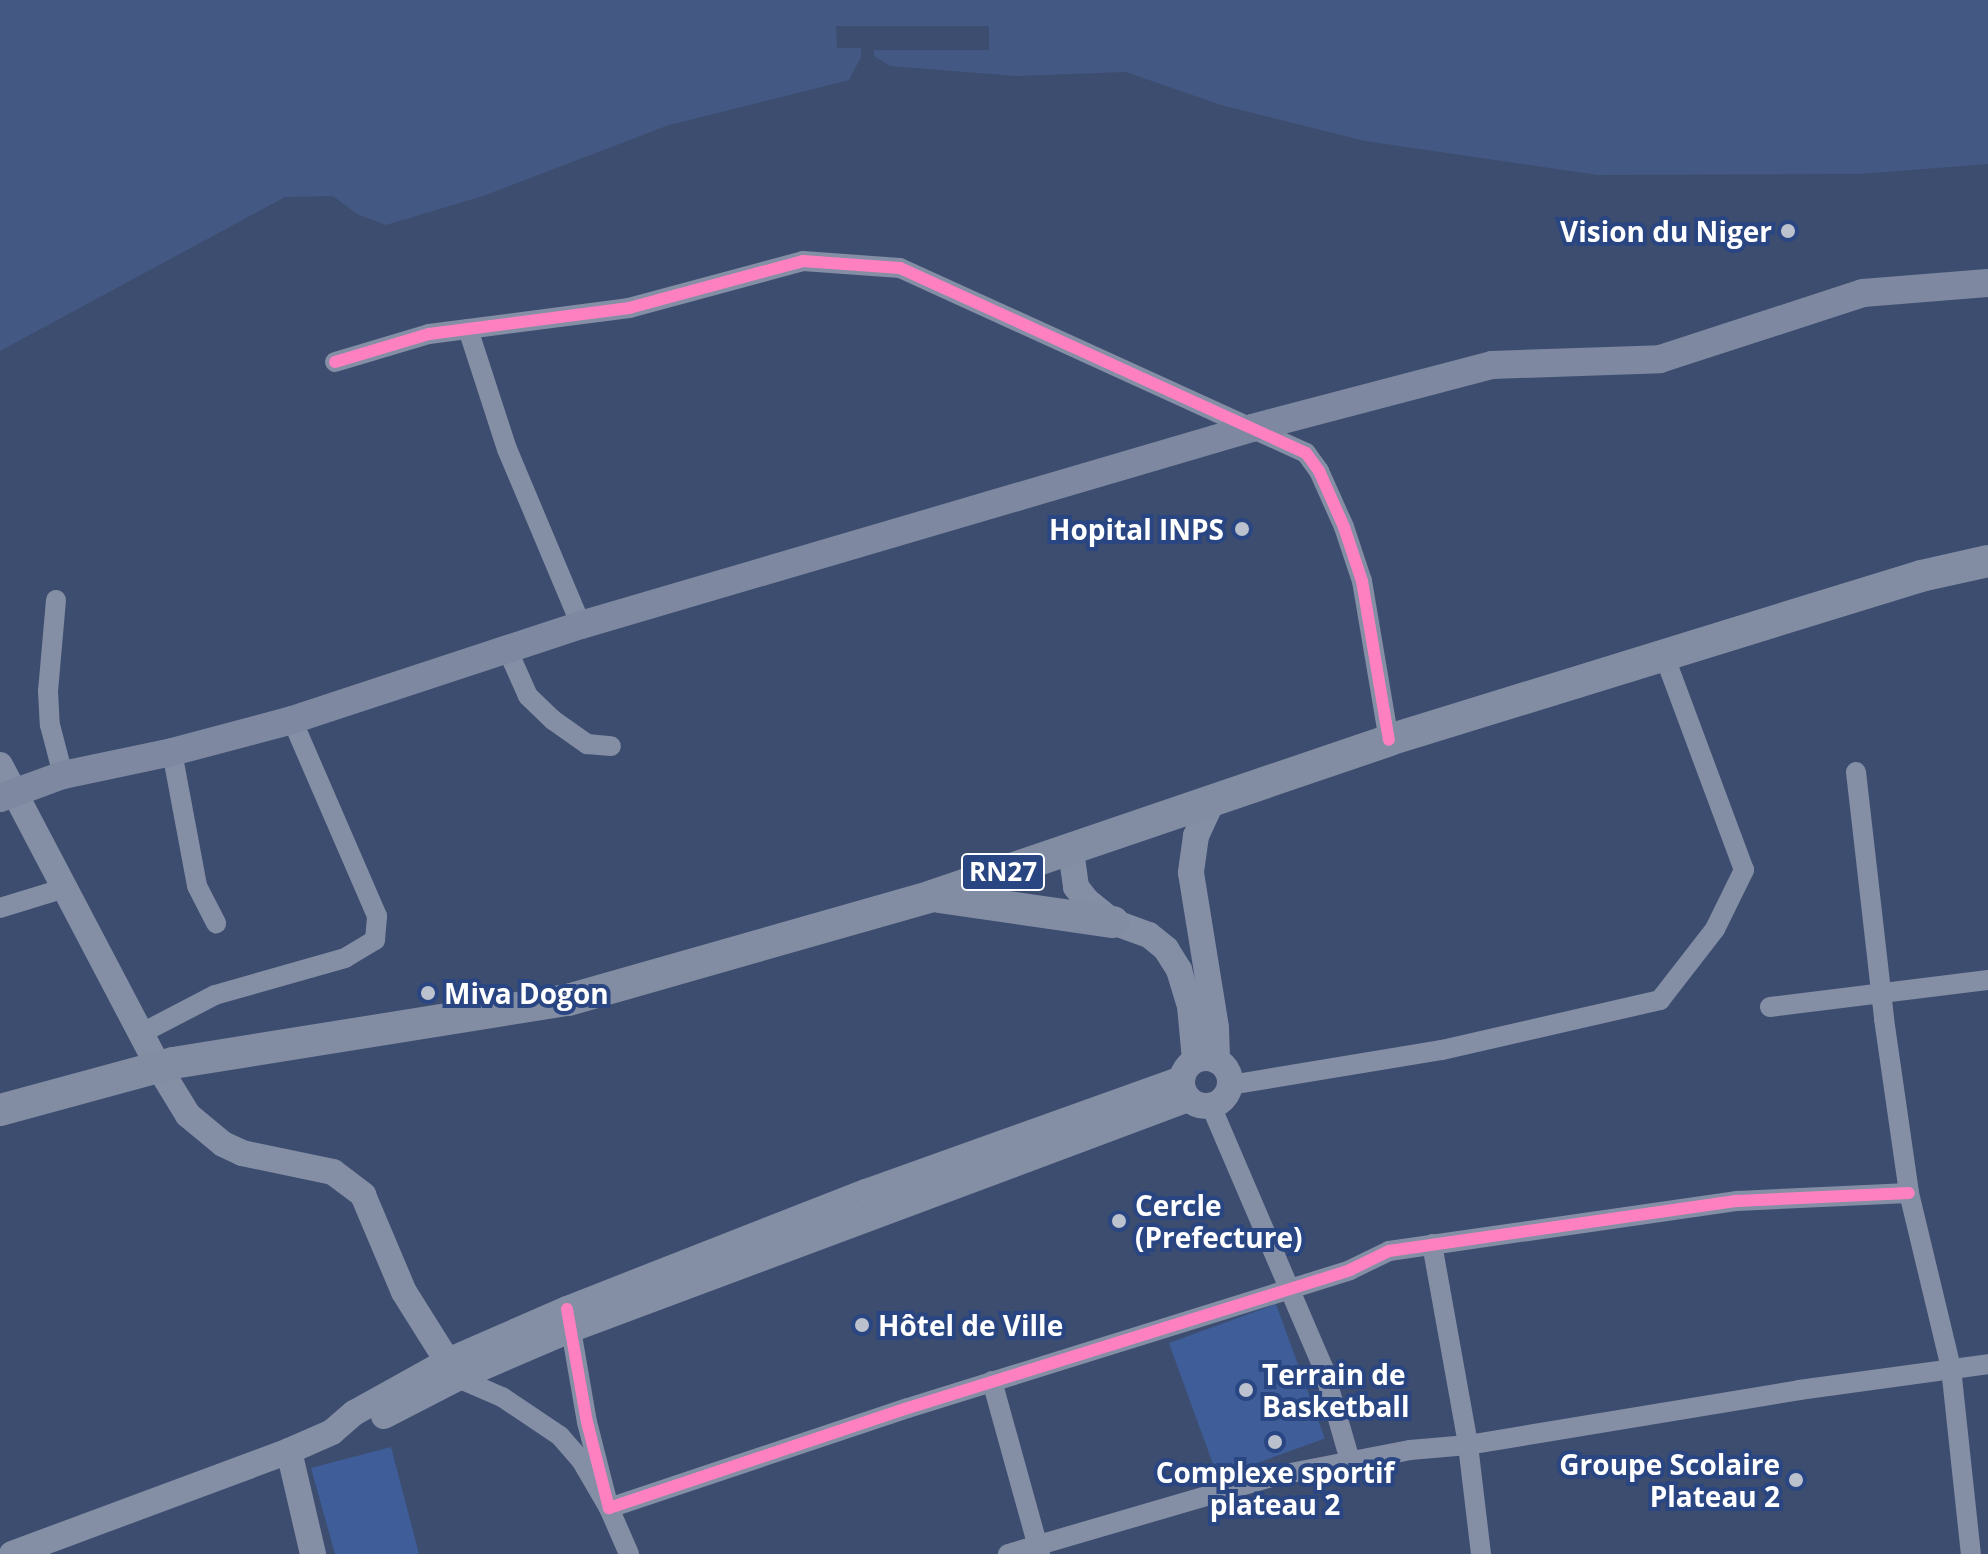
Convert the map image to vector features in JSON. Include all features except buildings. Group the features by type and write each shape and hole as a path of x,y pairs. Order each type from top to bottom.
{"main road":[{"path":"7,794 63,775 172,752 292,720 581,625 1252,428 1492,365 1660,359 1863,293 1988,283"},
{"name":"RN27","path":"0,1110 158,1066 568,1000 932,896 1389,740 1921,576 1988,561"},
{"path":"932,896 1113,922"}],"street":[{"path":"335,362 429,334 629,308 803,261 900,268 1306,453 1319,471 1344,527 1362,581 1389,740"},
{"path":"468,329 507,449 581,625"},
{"path":"56,600 48,691 50,725 63,775"},
{"path":"508,651 528,696 553,720 587,744 611,746"},
{"path":"12,1554 289,1451 332,1432 354,1413 569,1319 1030,1146 1199,1081 1225,1067 1230,1085 1442,1050 1660,1000 1715,929 1744,870 1664,655"},
{"path":"142,1033 215,995 345,958 375,940 377,916 292,720"},
{"path":"172,752 197,886 216,923"},
{"path":"0,765 7,794 65,888 158,1066 188,1115 223,1144 267,1160 333,1172 363,1195 404,1292 453,1370 502,1397 560,1436 581,1460 609,1508 629,1554"},
{"path":"1856,772 1881,994 1909,1193 1951,1368 1971,1554"},
{"path":"1199,1081 1216,1028 1191,873 1196,836 1213,799"},
{"path":"1071,851 1076,887 1086,900 1113,922 1149,935 1166,949 1179,970 1190,1006 1199,1081 1323,1367 1351,1464"},
{"path":"0,908 65,888"},
{"path":"1770,1007 1988,980"},
{"path":"609,1508 992,1381 1350,1270 1389,1251 1737,1201 1909,1193"},
{"path":"1432,1244 1468,1445 1481,1554"},
{"path":"569,1319 587,1422 609,1508"},
{"path":"1008,1554 1039,1550 1275,1476 1351,1464 1410,1450 1468,1445 1988,1364"},
{"path":"992,1381 1039,1550"},
{"path":"289,1451 313,1554"}],"shaded area":[{"path":"0,0 1988,0 1988,164 1860,174 1598,175 1365,141 1221,105 1126,72 1015,76 890,66 874,56 861,57 849,80 669,125 483,196 386,225 357,214 333,196 285,197 0,351"},
{"name":"Terrain de Basketball","path":"1276,1304 1325,1438 1218,1477 1169,1343"},
{"path":"391,1447 419,1554 335,1554 311,1468"}],"pier":[{"path":"836,26 989,26 989,50 874,50 874,56 861,57 861,48 837,48"}],"cycle path":[{"path":"335,362 429,334 629,308 803,261 900,268 1306,453 1319,471 1344,527 1362,581 1389,740"},
{"path":"567,1309 587,1422 609,1508 908,1408 1350,1270 1389,1251 1737,1201 1909,1193"}],"place":[{"name":"Vision du Niger","path":"1788,231"},
{"name":"Hopital INPS","path":"1242,529"},
{"name":"Miva Dogon","path":"428,993"},
{"name":"Cercle (Prefecture)","path":"1119,1221"},
{"name":"Hôtel de Ville","path":"862,1325"},
{"name":"Terrain de Basketball","path":"1246,1390"},
{"name":"Complexe sportif plateau 2","path":"1275,1442"},
{"name":"Groupe Scolaire Plateau 2","path":"1796,1480"}]}
